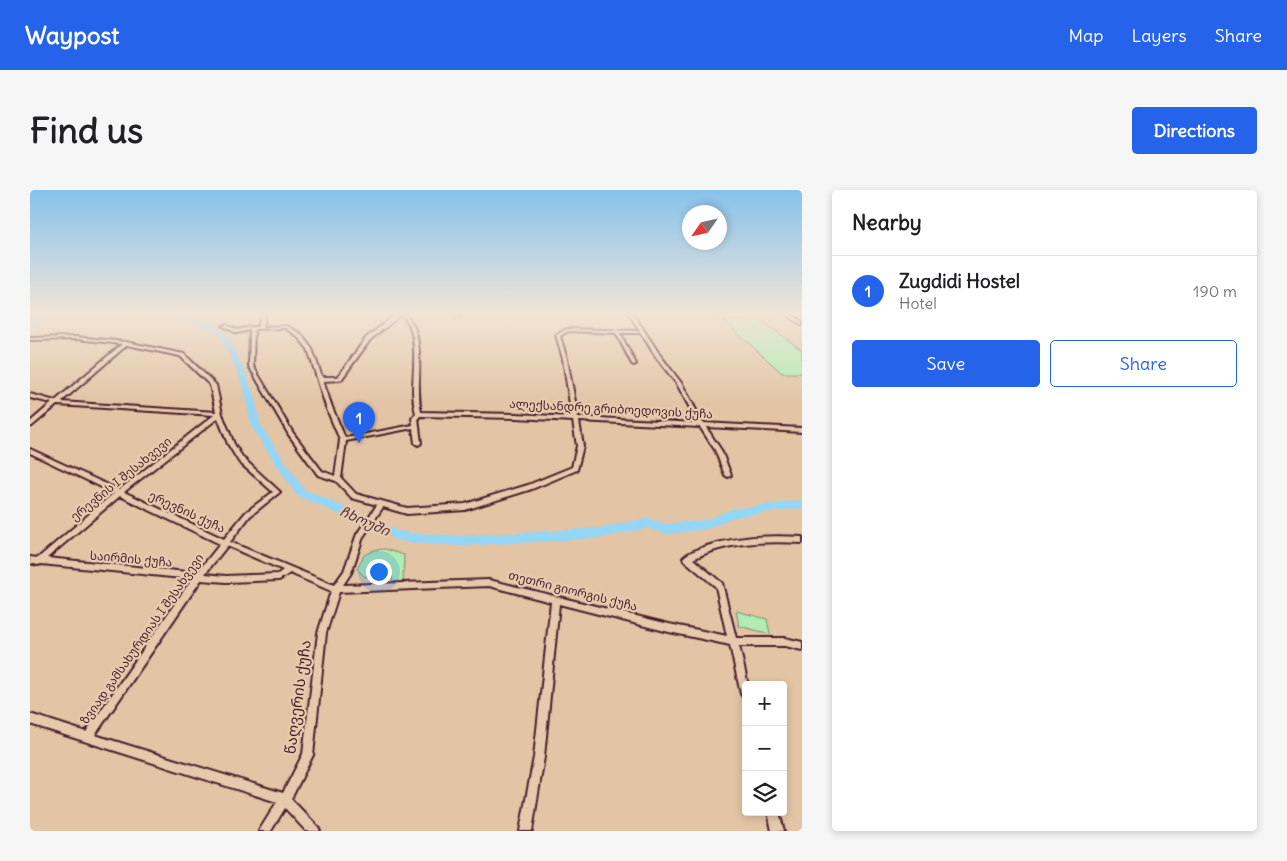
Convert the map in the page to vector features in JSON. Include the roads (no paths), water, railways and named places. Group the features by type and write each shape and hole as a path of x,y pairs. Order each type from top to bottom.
{"street":[{"path":"30,396 57,402 219,414 213,385 182,355 115,342"},
{"path":"252,342 251,366 290,434 320,473 338,479 354,496 407,511 465,507 530,487 575,468 580,446 565,359 560,342"},
{"path":"304,342 310,349 329,407 343,440 338,479"},
{"path":"321,379 338,379 366,342"},
{"path":"415,342 419,414 415,418 418,443"},
{"path":"622,342 634,364"},
{"path":"649,342 679,384 718,450 728,475"},
{"path":"30,425 126,343"},
{"name":"ზვიად გამსახურდიას I შესახვევი","path":"88,737 198,576 248,514 276,492 241,460 231,444 219,414"},
{"name":"ერევნის I შესახვევი","path":"34,561 219,414"},
{"name":"ალექსანდრე გრიბოედოვის ქუჩა","path":"419,414 516,416 802,430"},
{"path":"343,440 416,426"},
{"name":"ერევნის ქუჩა","path":"30,451 226,542 336,589"},
{"name":"წაღვერის ქუჩა","path":"264,831 284,800 308,755 322,633 336,589 347,573 360,536 381,505"},
{"path":"743,681 719,585 687,558 701,550 734,541 802,540"},
{"name":"საირმის ქუჩა","path":"34,561 226,579 279,577 289,570"},
{"name":"თეთრი გიორგის ქუჩა","path":"336,589 490,583 669,628 734,642 785,642 802,646"},
{"path":"526,831 539,757 555,599"},
{"path":"30,719 284,800 314,831"},
{"path":"774,816 778,831"}],"waterway":[{"name":"ჩხოუში","path":"226,342 249,392 256,426 300,492 396,535 411,538 461,541 601,533 648,523 666,529 707,524 732,513 802,504"}],"place":[{"name":"Zugdidi Hostel","path":"359,443"}]}
